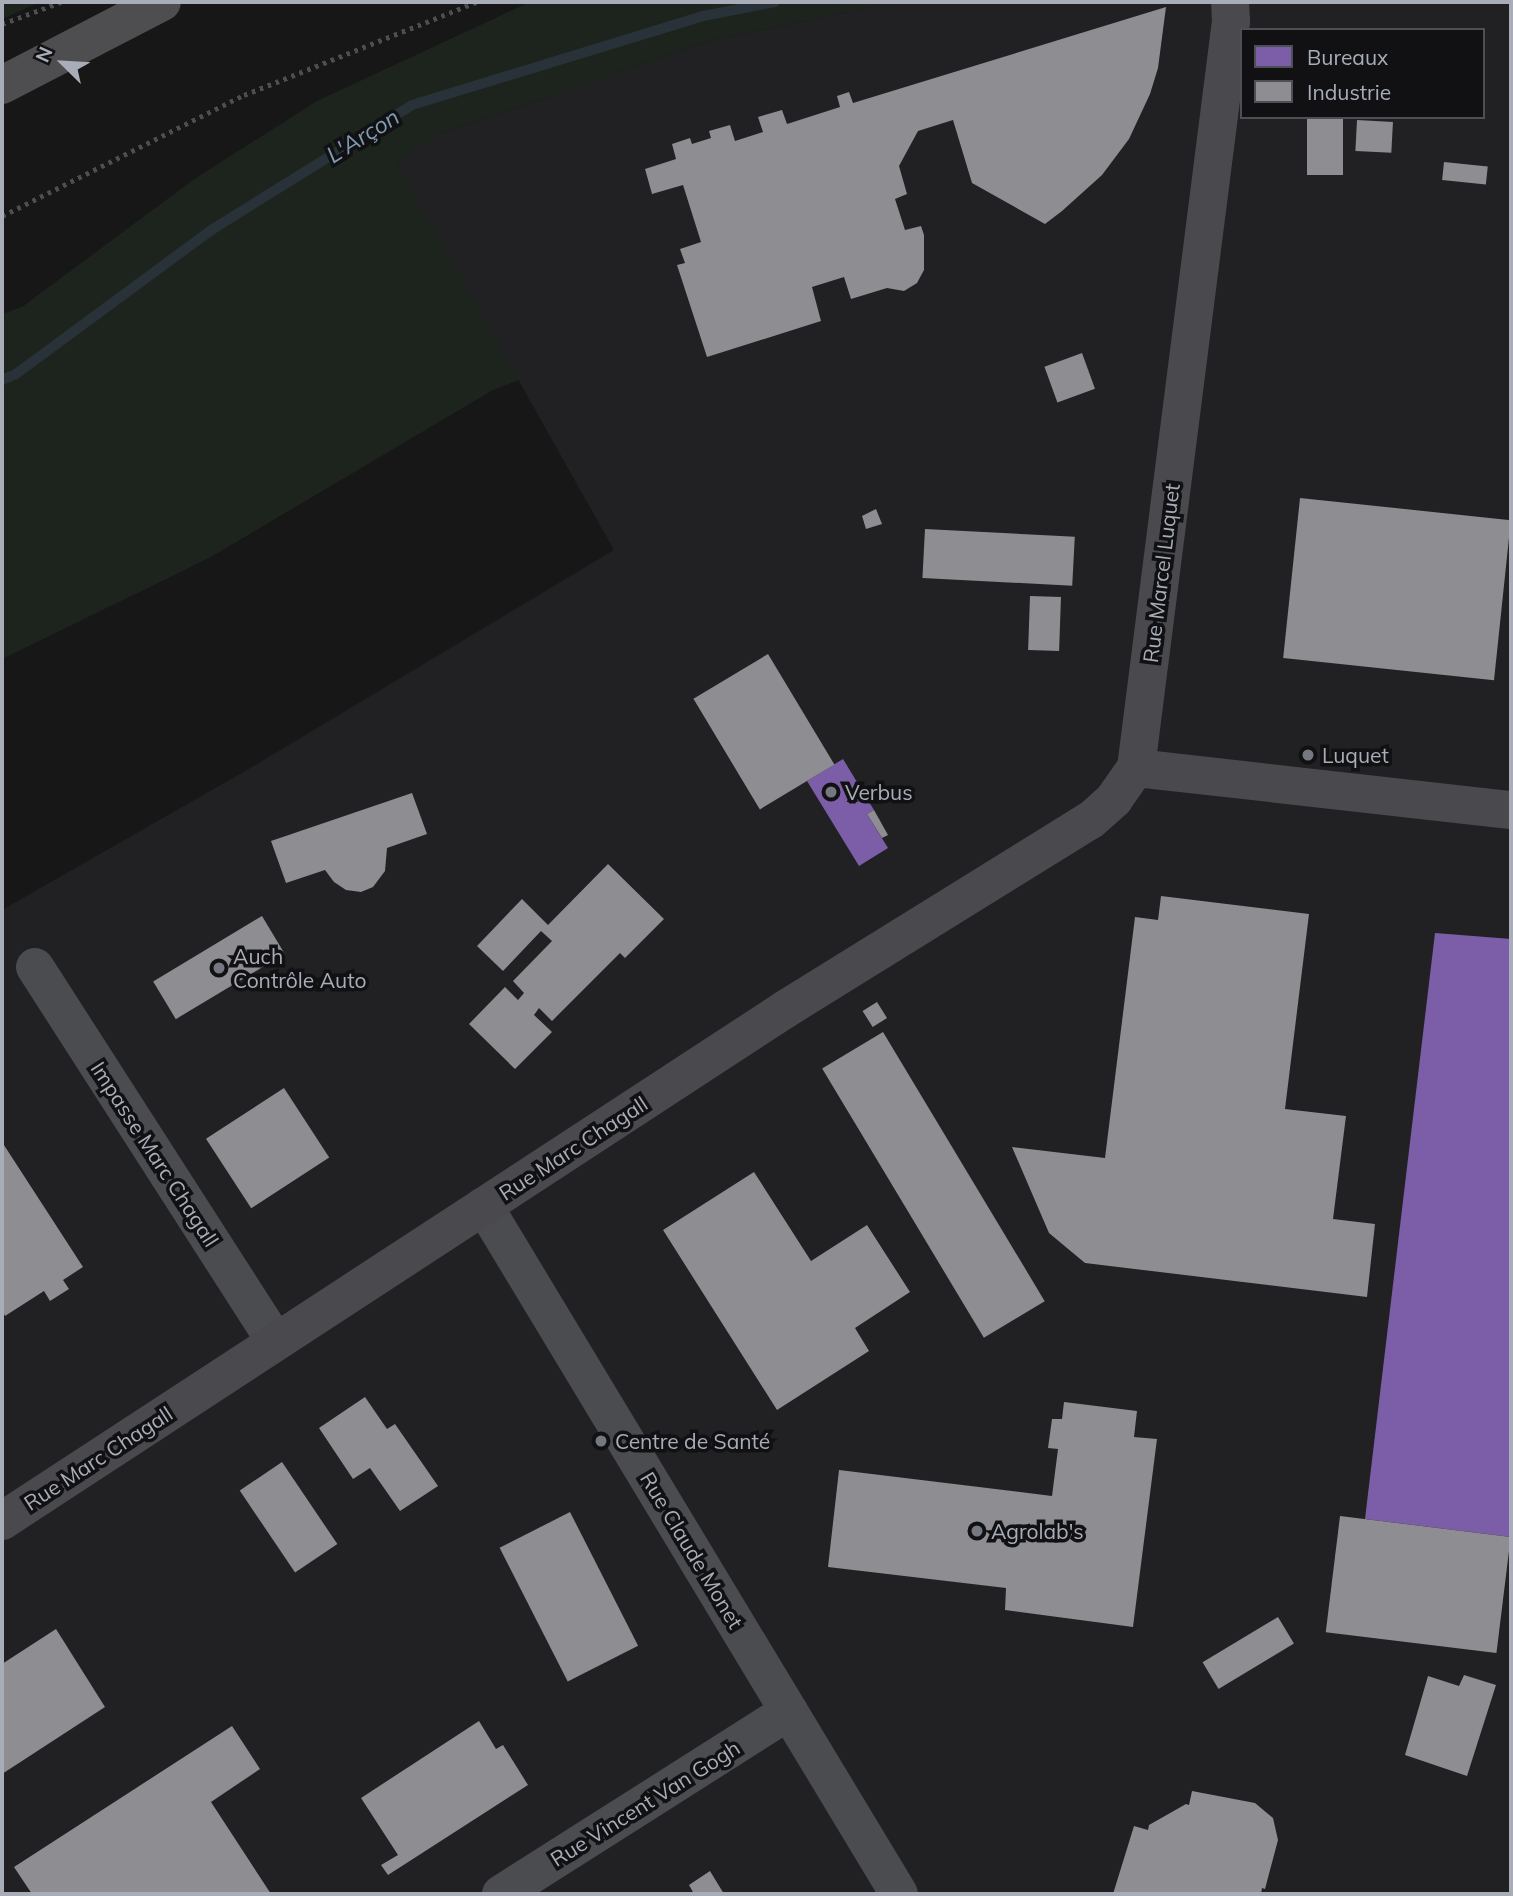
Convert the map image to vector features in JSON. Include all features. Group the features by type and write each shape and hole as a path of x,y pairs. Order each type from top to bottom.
{"highway":[{"path":"2,85 162,2"}],"street":[{"name":"Rue Marcel Luquet","path":"1136,768 1231,21 1230,2"},
{"path":"1136,768 1511,810"},
{"name":"Rue Marc Chagall","path":"2,1521 784,1010 1091,820 1114,799 1136,768"},
{"name":"Impasse Marc Chagall","path":"35,967 275,1341"},
{"name":"Rue Claude Monet","path":"484,1206 899,1894"},
{"name":"Rue Vincent Van Gogh","path":"501,1894 789,1711"}],"path":[{"path":"2,24 61,2"},
{"path":"2,216 244,95 477,2"}],"shaded area":[{"path":"2,2 40,2 2,19"},
{"path":"530,2 896,2 712,40 439,134 397,164 519,380 493,390 209,558 2,659 2,314 22,307 193,180 317,101"},
{"path":"896,2 1511,2 1511,1894 2,1894 2,910 247,770 614,550 397,164 439,134 712,40"}],"building: Bureaux":[{"path":"843,759 874,810 867,814 888,848 859,866 807,781"},
{"path":"1435,933 1511,939 1511,1537 1365,1519"}],"building: Industrie":[{"path":"1166,7 1158,68 1150,94 1129,139 1102,175 1045,224 972,183 953,120 918,131 899,166 907,194 895,199 905,230 921,226 924,235 924,270 917,283 904,291 887,288 851,299 844,277 812,287 821,321 707,357 677,265 685,263 680,249 701,242 683,185 652,194 645,169 676,159 672,144 690,138 692,144 711,138 709,131 730,125 735,141 763,132 758,117 782,110 787,124 840,107 837,96 849,92 853,103"},
{"path":"1307,119 1343,119 1343,175 1307,175"},
{"path":"1357,120 1393,122 1391,153 1355,151"},
{"path":"1444,162 1488,167 1486,185 1442,180"},
{"path":"1082,353 1095,389 1057,402 1044,367"},
{"path":"1300,498 1511,520 1494,680 1283,658"},
{"path":"876,509 882,524 866,529 862,516"},
{"path":"925,529 1075,537 1072,586 922,578"},
{"path":"1030,596 1061,597 1059,651 1028,650"},
{"path":"768,654 834,765 760,809 693,699"},
{"path":"412,793 427,834 387,848 385,871 373,887 361,892 346,890 334,882 325,870 286,883 271,841"},
{"path":"874,810 888,835 882,838 867,814"},
{"path":"608,864 664,919 625,958 620,953 552,1021 539,1008 534,1015 552,1032 515,1069 469,1024 505,987 518,1000 524,993 513,981 552,941 541,931 503,971 477,946 522,899 548,925"},
{"path":"1161,896 1309,914 1285,1109 1346,1116 1333,1219 1375,1224 1367,1297 1085,1263 1049,1233 1012,1147 1105,1158 1135,917 1158,920"},
{"name":"Auch Contrôle Auto","path":"262,916 285,954 176,1019 153,981"},
{"path":"877,1002 887,1018 873,1027 863,1011"},
{"path":"883,1032 1045,1301 984,1338 822,1069"},
{"path":"284,1088 329,1158 251,1208 206,1139"},
{"path":"2,1142 83,1267 63,1280 69,1289 50,1301 44,1291 5,1316 2,1310"},
{"path":"754,1172 811,1261 867,1225 910,1292 855,1328 869,1351 777,1410 663,1230"},
{"path":"365,1397 387,1429 395,1424 438,1486 400,1511 370,1468 353,1479 319,1428"},
{"name":"Agrolab's","path":"1064,1402 1137,1411 1134,1437 1157,1439 1133,1627 1005,1610 1006,1588 828,1567 839,1470 1052,1496 1058,1449 1048,1448 1052,1419 1062,1419"},
{"path":"282,1462 337,1544 295,1573 240,1491"},
{"path":"570,1512 638,1646 568,1682 500,1548"},
{"path":"1340,1516 1511,1537 1496,1653 1326,1632"},
{"path":"1278,1617 1294,1644 1219,1689 1203,1662"},
{"path":"56,1629 105,1707 2,1774 2,1664"},
{"path":"1464,1675 1496,1685 1467,1776 1405,1755 1428,1676 1459,1686"},
{"path":"479,1721 496,1749 503,1745 528,1785 388,1875 381,1865 398,1855 361,1798"},
{"path":"232,1726 260,1769 211,1802 271,1894 32,1894 14,1867"},
{"path":"1192,1791 1255,1803 1273,1818 1278,1840 1265,1889 1262,1888 1261,1894 1113,1894 1134,1826 1148,1830 1149,1825 1186,1804 1189,1805"},
{"path":"710,1871 724,1894 694,1894 689,1885"}],"waterway":[{"name":"L'Arçon","path":"2,380 16,374 213,229 412,105 703,16 775,2"}],"place":[{"name":"Luquet","path":"1308,755"},
{"name":"Verbus","path":"831,792"},
{"name":"Auch Contrôle Auto","path":"219,968"},
{"name":"Centre de Santé","path":"601,1441"},
{"name":"Agrolab's","path":"977,1531"}]}
